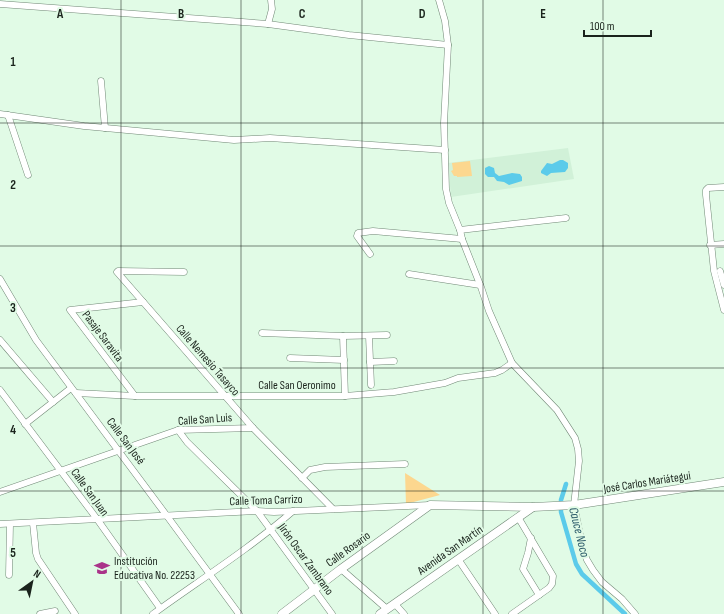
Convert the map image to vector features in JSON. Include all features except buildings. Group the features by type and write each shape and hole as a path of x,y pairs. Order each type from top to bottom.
{"main road":[{"name":"José Carlos Mariátegui","path":"533,507 568,505 724,482"},
{"name":"Calle Toma Carrizo","path":"430,505 533,507"},
{"name":"Calle Rosario","path":"282,614 341,569 430,505"},
{"name":"Avenida San Martín","path":"384,612 533,507"}],"street":[{"path":"268,24 272,9 271,0"},
{"path":"440,0 448,45 444,123 446,189 449,203 489,311 512,363 557,410 575,438 579,461 568,505 583,550 593,570 602,582 622,599 635,614"},
{"path":"0,4 268,24 349,35 448,45"},
{"path":"101,81 105,128"},
{"path":"0,114 84,126 234,140 270,138 445,150"},
{"path":"8,115 28,176"},
{"path":"724,187 708,188 706,190 710,245 724,285"},
{"path":"460,230 566,218"},
{"path":"370,254 357,236 359,232 373,231 462,239"},
{"path":"710,245 724,244"},
{"name":"Calle Nemesio Tasayco","path":"184,272 118,271 117,274 253,428 333,509"},
{"path":"719,271 723,306"},
{"path":"409,274 480,285"},
{"name":"Calle San José","path":"0,279 36,340 119,450 239,614"},
{"name":"Pasaje Saravita","path":"134,396 70,310 143,302"},
{"path":"262,333 387,336"},
{"path":"343,336 345,396"},
{"path":"369,336 371,385"},
{"path":"0,340 53,402"},
{"path":"290,358 344,360"},
{"path":"370,362 394,361"},
{"name":"Calle San Oeronimo","path":"76,393 134,396 345,396 394,392 458,378 495,373 512,363"},
{"path":"25,424 71,388"},
{"name":"Calle San Juan","path":"0,390 61,470 160,608"},
{"name":"Calle San Luis","path":"0,492 178,430 253,428"},
{"name":"Jirón Oscar Zambrano","path":"178,430 187,442 257,511 332,614"},
{"path":"302,478 310,470 326,467 404,464"},
{"name":"Calle Toma Carrizo","path":"0,524 257,511 293,511 430,505"},
{"path":"153,614 271,530 293,511"},
{"path":"512,614 552,584 553,576 518,517"},
{"path":"33,523 38,559 75,614"},
{"path":"9,575 10,524"},
{"path":"531,538 523,570 539,594"},
{"path":"458,559 495,614"},
{"path":"341,569 384,612"},
{"path":"396,604 404,614"},
{"path":"43,614 55,611"}],"shaded area":[{"path":"568,148 574,179 451,197 448,163"},
{"path":"470,161 472,176 454,176 451,171 453,170 452,163"},
{"path":"405,473 440,495 406,504"}],"water":[{"path":"560,160 568,163 568,168 565,172 551,173 547,176 541,173 547,163 552,164"},
{"path":"489,166 494,168 495,173 499,176 512,173 520,174 522,181 509,185 504,182 497,181 494,177 488,177 485,174 485,168"}],"waterway":[{"name":"Cauce Noco","path":"566,484 561,500 561,512 576,564 582,574 625,614"}],"place":[{"name":"Institución Educativa No. 22253","path":"102,568"}]}
